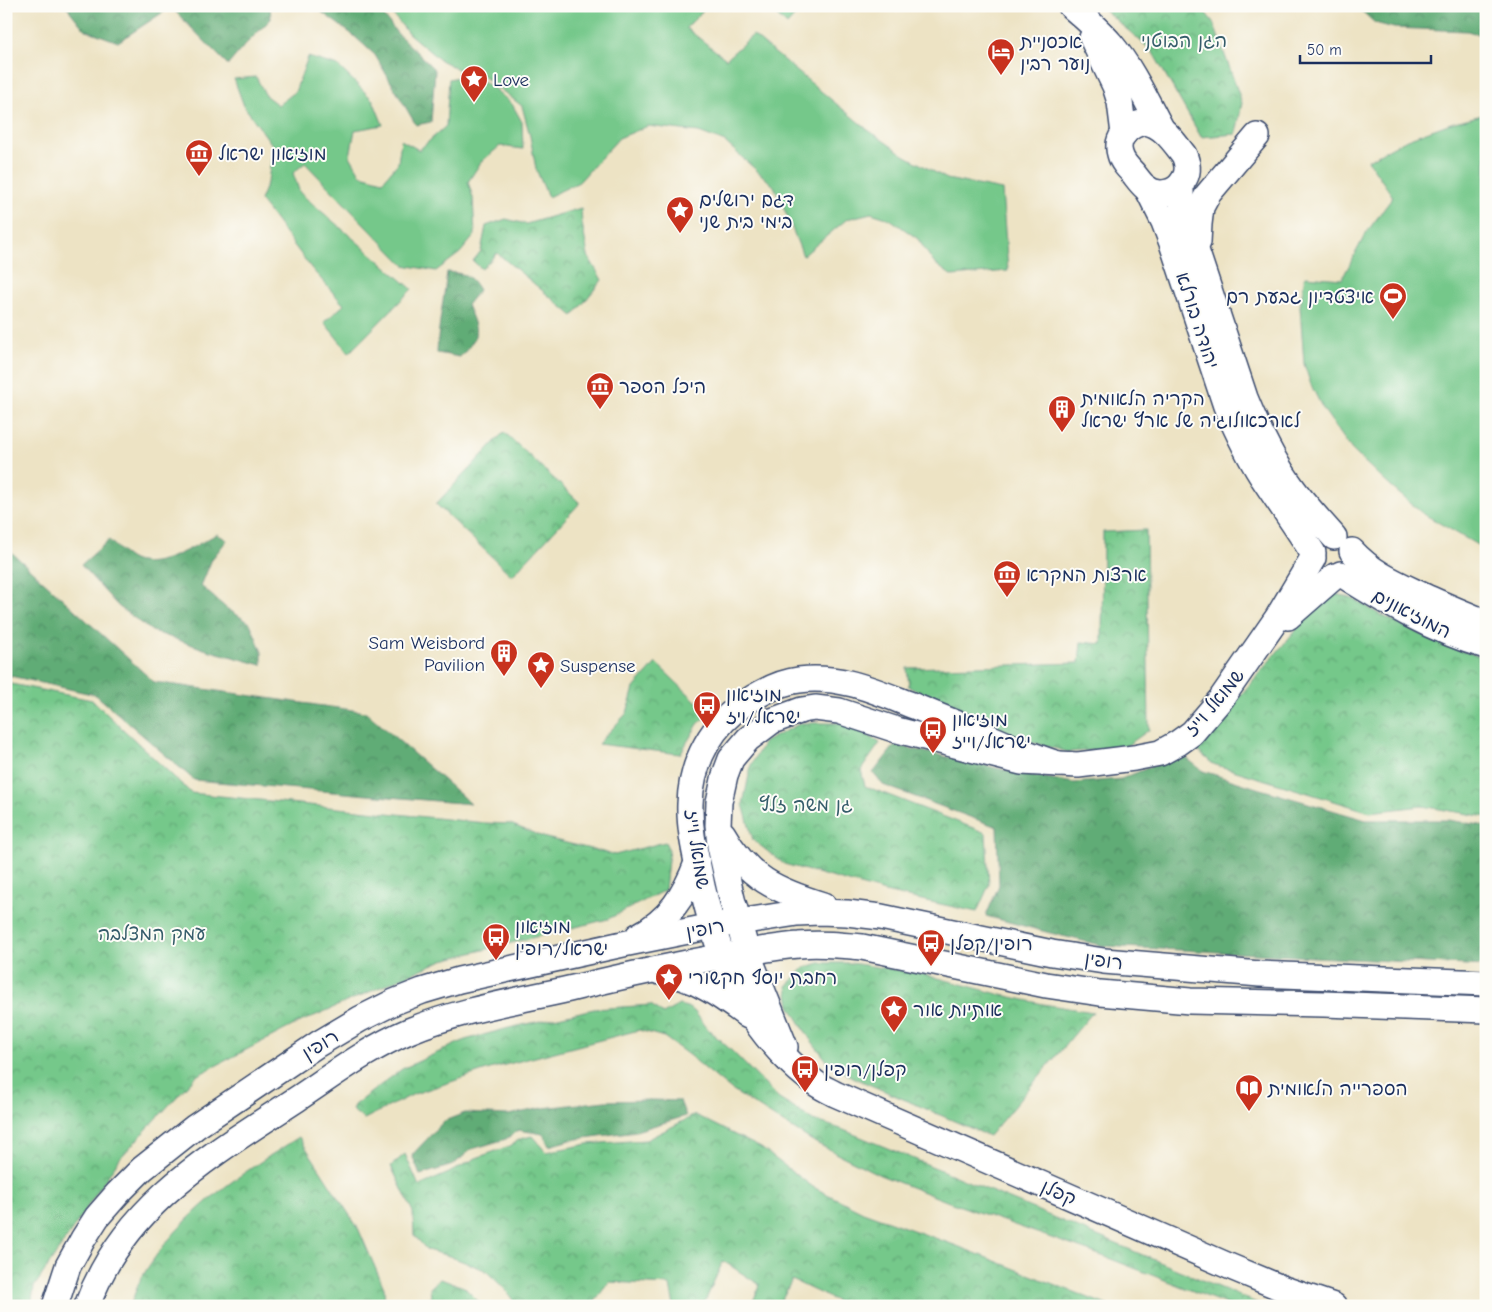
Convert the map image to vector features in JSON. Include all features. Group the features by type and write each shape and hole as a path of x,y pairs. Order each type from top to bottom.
{"street":[{"path":"1070,6 1094,26 1112,45 1137,83 1161,128 1184,155 1188,169 1186,177 1182,184 1172,191 1163,193 1147,188 1124,163 1120,155 1119,146 1126,130 1136,124 1144,122 1161,128"},
{"path":"1070,6 1093,38 1115,86 1120,102 1124,134"},
{"path":"1198,254 1198,224 1201,207 1208,194 1257,136"},
{"name":"יהודה בורלא","path":"1182,184 1183,211 1245,398 1260,433 1293,489 1343,544"},
{"name":"יהודה בורלא","path":"1147,188 1172,242 1226,406 1235,426 1260,475 1313,556"},
{"path":"1328,537 1343,544 1352,556 1349,567 1338,575 1328,576 1322,573 1314,564 1313,556 1318,543 1328,537"},
{"name":"המוזיאונים","path":"1343,544 1366,565 1382,576 1459,612 1486,622"},
{"name":"שמואל וייז","path":"747,952 732,899 720,846 718,826 725,775 738,749 758,730 772,721 802,710 816,708 839,712 896,730 1021,762 1078,765 1160,753 1192,733 1221,700 1278,617 1313,556"},
{"name":"שמואל וייז","path":"1251,657 1282,624 1338,575"},
{"name":"המוזיאונים","path":"1338,575 1388,604 1445,633 1486,646"},
{"name":"שמואל וייז","path":"713,926 697,863 692,833 690,804 696,766 705,745 716,729 740,706 757,695 796,680 816,679 854,684 1058,764"},
{"path":"718,826 730,847 762,879 791,895 847,913"},
{"path":"623,944 650,930 666,916 675,906 690,882 697,863"},
{"name":"רופין","path":"55,1306 68,1266 97,1217 142,1169 195,1127 318,1044 360,1019 394,1002 459,980 623,944 797,912 847,913 881,917 1052,953 1104,961 1260,974 1486,984"},
{"name":"קפלן","path":"713,926 722,956 732,979 762,1012 791,1063 814,1083 859,1105 1269,1283 1334,1306"},
{"path":"650,970 675,974 762,1012 768,980 772,970 780,958 799,945"},
{"name":"רופין","path":"88,1306 98,1280 123,1237 164,1193 214,1154 376,1048 407,1032 467,1012 650,970 747,952 799,945 830,945 862,947 1046,985 1100,993 1190,1001 1486,1010"},
{"name":"קפלן","path":"747,952 762,1012"}],"green space":[{"path":"66,6 270,6 271,19 228,65 171,7 118,42 84,29"},
{"path":"325,6 377,6 396,32 435,70 431,122 416,125 375,55 353,35 319,10"},
{"path":"386,6 708,6 686,28 726,59 753,35 868,130 904,155 947,179 1002,190 1008,271 952,276 934,263 918,239 890,219 871,213 847,219 803,256 774,186 725,142 699,132 648,126 619,138 579,182 548,197 536,169 522,106 483,76 460,70 440,60 408,33"},
{"path":"767,6 804,6 787,25"},
{"name":"הגן הבוטני","path":"1100,6 1200,6 1213,22 1242,103 1236,134 1201,137 1152,51"},
{"path":"1356,6 1486,6 1486,36 1467,31 1394,28 1375,23"},
{"path":"308,57 338,66 373,100 383,125 355,130 350,156 361,175 383,181 398,163 401,140 419,150 446,126 449,79 467,75 491,86 512,104 522,122 523,149 500,146 481,162 468,182 473,198 475,235 460,253 436,271 404,265 305,163 293,173 300,193 412,289 349,353 324,322 344,305 312,269 260,200 268,181 273,146 244,106 234,79 256,77 266,96 278,105 295,92"},
{"name":"איצטדיון גבעת רם","path":"1486,114 1486,550 1422,513 1352,450 1323,409 1311,385 1304,364 1300,306 1305,276 1342,279 1366,233 1393,197 1368,160 1407,139 1451,123"},
{"path":"581,208 588,256 602,280 573,316 497,253 482,269 473,261 481,251 486,226 506,219 526,224"},
{"path":"447,272 466,276 479,290 467,305 474,321 476,332 472,343 460,357 437,353"},
{"path":"504,432 580,503 512,576 436,504"},
{"path":"1146,530 1149,730 1125,747 1068,752 1031,742 947,707 909,687 907,668 1079,663 1081,642 1102,644 1103,532"},
{"path":"217,534 227,540 212,559 201,586 226,608 250,623 262,652 262,665 207,650 152,631 118,606 81,565 109,540 133,560 153,562 165,560 188,550"},
{"path":"10,551 154,682 366,712 471,804 194,780 96,695 6,675 6,554"},
{"path":"1327,593 1353,599 1433,640 1486,658 1486,817 1422,806 1370,812 1213,764 1192,746 1239,697"},
{"path":"656,663 697,702 706,696 719,705 698,724 680,754 598,744 627,713 634,688"},
{"name":"עמק המצלבה","path":"6,683 92,700 191,793 510,824 546,838 615,855 665,842 669,850 665,890 608,919 443,960 298,1023 196,1076 120,1158 34,1287 31,1306 6,1306"},
{"name":"גן משה זלץ","path":"801,723 849,723 880,743 861,770 865,786 986,833 989,885 977,912 885,892 784,864 753,840 743,804 751,765 764,742"},
{"path":"895,745 1014,772 1074,783 1121,779 1181,754 1203,771 1366,820 1448,820 1486,826 1486,966 1104,946 986,916 999,885 997,827 883,785 873,773"},
{"path":"819,963 851,963 923,974 998,994 1093,1012 989,1136 852,1077 828,1062 810,1039 790,1006 787,986 804,968"},
{"path":"651,1005 663,1014 679,1005 694,1011 708,1029 779,1099 813,1120 841,1129 924,1163 1264,1306 1231,1306 1111,1259 949,1202 880,1175 816,1143 730,1089 664,1037 639,1030 493,1068 414,1094 364,1119 352,1110 354,1105 402,1069 465,1040 594,1009"},
{"path":"605,1101 680,1101 686,1116 636,1131 570,1140 549,1146 543,1134 518,1130 506,1139 472,1149 453,1165 420,1175 412,1155 444,1121 465,1113 508,1115 543,1108"},
{"path":"695,1115 761,1148 813,1187 863,1212 957,1246 1109,1306 847,1306 792,1280 778,1306 751,1306 760,1285 723,1261 703,1306 674,1306 670,1285 609,1282 591,1306 517,1306 505,1289 485,1270 427,1250 414,1235 413,1212 391,1166 405,1154 419,1186 449,1173 476,1158 510,1146 520,1139 532,1136 546,1152 588,1144 646,1140"},
{"path":"299,1137 358,1228 384,1288 385,1306 130,1306 140,1280 149,1265 185,1222 226,1186"},
{"path":"440,1279 464,1287 483,1306 432,1306 430,1288"}],"place":[{"name":"אכסניית נוער רבין","path":"1001,76"},
{"name":"Love","path":"474,103"},
{"name":"מוזיאון ישראל","path":"199,177"},
{"name":"דגם ירושלים בימי בית שני","path":"680,234"},
{"name":"איצטדיון גבעת רם","path":"1393,320"},
{"name":"היכל הספר","path":"600,410"},
{"name":"הקריה הלאומית לארכאולוגיה של ארץ ישראל","path":"1062,433"},
{"name":"ארצות המקרא","path":"1007,598"},
{"name":"Sam Weisbord Pavilion","path":"504,677"},
{"name":"Suspense","path":"541,689"},
{"name":"מוזיאון ישראל/ויז","path":"707,729"},
{"name":"מוזיאון ישראל/וייז","path":"933,754"},
{"name":"מוזיאון ישראל/רופין","path":"496,961"},
{"name":"רופין/קפלן","path":"931,967"},
{"name":"רחבת יוסף חקשורי","path":"669,1001"},
{"name":"אותיות אור","path":"894,1033"},
{"name":"קפלן/רופין","path":"805,1093"},
{"name":"הספרייה הלאומית","path":"1249,1112"}]}
